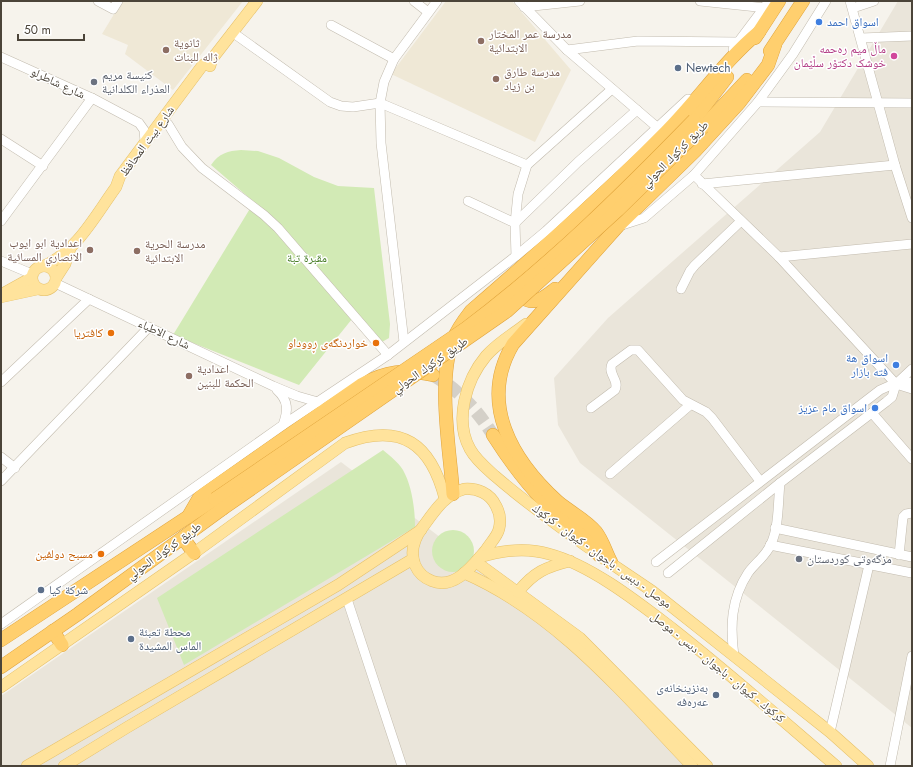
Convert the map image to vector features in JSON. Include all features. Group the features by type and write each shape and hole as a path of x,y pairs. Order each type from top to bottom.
{"highway":[{"name":"طريق كركوك الحولي","path":"1,667 182,538 218,504 465,329 524,284 698,123 743,84 775,45 803,1"},
{"name":"طريق كركوك الحولي","path":"698,123 759,32 769,3"},
{"path":"582,267 540,300 530,301 520,295 519,284 523,274 550,235 661,137 695,102 740,49 759,32"},
{"path":"611,562 596,533 558,502 533,476 507,435 502,423 498,386 502,366 514,344 618,226 695,151 739,103 768,65 775,45"},
{"path":"449,496 446,390 448,364 453,341 464,320 471,311 534,258"},
{"path":"188,517 199,498 204,494 352,390 380,376 402,371 433,375"},
{"path":"494,435 528,485 540,498 585,536 599,555"},
{"name":"طريق كركوك الحولي","path":"1,640 188,517 218,504"},
{"path":"182,538 194,553"},
{"path":"53,631 62,645"}],"main road":[{"name":"شارع بيت المحافظ","path":"1,295 38,289 48,290 65,264 71,249 116,187 126,179 168,124 208,70 212,59 257,1"},
{"name":"شارع بيت المحافظ","path":"116,187 120,176 202,66 212,59"},
{"name":"شارع بيت المحافظ","path":"1,295 32,276 35,270 58,259 71,249"},
{"path":"44,266 52,270 55,280"},
{"path":"32,276 35,286 38,289"},
{"name":"موصل - دبس - باجوان - كيوان - كركوك","path":"541,313 495,346 486,355 472,376 465,400 463,422 464,432 471,450 480,462 509,487 599,555 652,591 830,732 868,766"},
{"path":"1,687 194,553 345,443 361,437 378,434 395,436 411,443 425,454 435,468 449,496"},
{"path":"496,504 509,487"},
{"path":"469,488 479,490 488,495 496,504 500,517 499,530 478,559 464,574 447,582 435,582 420,573 413,559 413,545 421,530 449,496 469,488"},
{"path":"27,766 338,585 421,530"},
{"name":"كركوك - كيوان - باجوان - دبس - موصل","path":"478,559 495,552 522,550 548,553 570,561 643,606 708,656 836,766"},
{"path":"64,766 413,559"},
{"path":"478,559 500,581 518,592 580,638 599,663 692,766"},
{"path":"518,592 538,572 551,565 570,561"},
{"path":"464,574 488,584 538,615 574,645 599,663 707,766"},
{"path":"338,585 347,599"}],"street":[{"path":"98,1 113,9 118,1"},
{"path":"414,1 428,12"},
{"path":"404,342 382,143 380,103 384,82 394,59 437,1"},
{"path":"522,4 580,1"},
{"path":"700,1 769,3"},
{"path":"618,226 644,218 694,175 758,102 793,54 826,1"},
{"path":"874,1 852,4 895,165 912,218"},
{"path":"1,624 283,426 388,355 516,256 550,235 690,98 769,3"},
{"path":"522,4 568,50 658,128"},
{"path":"331,25 394,59"},
{"path":"232,32 330,102 353,107 380,103 527,165"},
{"path":"861,38 912,36"},
{"path":"568,50 638,41 738,42"},
{"name":"شارع شاطرلو","path":"1,57 92,98 139,123 144,130 145,142"},
{"path":"516,256 515,223 518,194 527,165 612,89"},
{"path":"1,221 44,166 92,98"},
{"path":"758,102 912,103"},
{"path":"515,223 578,162 637,110"},
{"path":"168,124 182,147 202,168 264,215 278,228 388,355"},
{"path":"1,139 44,166"},
{"path":"702,184 895,165"},
{"path":"694,175 779,257 896,384 912,389"},
{"path":"468,201 515,223"},
{"path":"681,288 695,265 741,221"},
{"path":"779,257 912,244"},
{"path":"1,261 32,276"},
{"name":"شارع الاطباء","path":"55,280 89,299 273,386 297,396 318,402"},
{"path":"1,382 89,299"},
{"path":"1,481 149,327"},
{"path":"591,408 616,390 617,383 610,370 612,364 634,349 640,352 683,400 706,412 712,418 760,481"},
{"path":"668,573 780,483 892,397 896,384 912,369"},
{"path":"656,562 880,390 896,384 912,382"},
{"name":"شارع الاطباء","path":"273,386 286,402 287,412 283,426"},
{"path":"610,474 690,404"},
{"path":"872,413 912,459"},
{"path":"1,457 15,468"},
{"path":"734,656 731,626 736,600 748,573 770,545 775,528 780,483"},
{"path":"899,555 903,517 906,514 912,513"},
{"path":"709,521 718,532"},
{"path":"775,528 912,557"},
{"path":"770,545 912,573"},
{"path":"830,732 869,565"},
{"path":"347,599 402,766"},
{"path":"890,766 911,670 912,656"}],"shaded area":[{"name":"ثانوية ژاله للبنات","path":"122,1 243,1 173,90 125,54 128,45 102,34"},
{"name":"مدرسة طارق بن زياد","path":"446,1 512,1 571,70 535,142 391,74"},
{"path":"898,1 912,1 912,728 580,463 558,425 554,378 608,318 820,132"},
{"path":"341,462 565,632 624,689 699,766 1,766 1,696"}],"green space":[{"name":"مقبرة تبة","path":"241,150 258,151 279,158 314,177 338,186 374,188 390,324 389,338 382,342 356,314 299,385 173,335 254,202 211,165 224,153"},
{"path":"383,450 399,464 409,483 415,527 184,665 157,598"},
{"path":"449,530 457,530 465,533 471,539 474,551 471,563 465,569 457,572 449,572 441,569 435,563 432,555 432,547 435,539 441,533"}],"tunnel":[{"path":"433,375 451,387 467,401 481,417 493,435"}],"place":[{"name":"اسواق احمد","path":"819,22"},
{"name":"مدرسة عمر المختار الابتدائية","path":"481,41"},
{"name":"ثانوية ژاله للبنات","path":"166,50"},
{"name":"ماڵ میم رەحمە خوشک دکتۆر سڵێمان","path":"894,56"},
{"name":"Newtech","path":"678,68"},
{"name":"مدرسة طارق بن زياد","path":"496,79"},
{"name":"كنيسة مريم العذراء الكلدانية","path":"94,82"},
{"name":"اعدادية ابو ايوب الانصاري المسائية","path":"90,250"},
{"name":"مدرسة الحرية الابتدائية","path":"137,251"},
{"name":"کافتریا","path":"111,333"},
{"name":"خواردنگەی ڕووداو","path":"376,343"},
{"name":"اسواق هة فته بازار","path":"896,365"},
{"name":"اعدادية الحكمة للبنين","path":"189,376"},
{"name":"اسواق مام عزيز","path":"875,408"},
{"name":"مسبح دولفين","path":"101,554"},
{"name":"مزگەوتی کوردستان","path":"799,559"},
{"name":"شركة كيا","path":"41,590"},
{"name":"محطة تعبئة الماس المشيدة","path":"131,639"},
{"name":"بەنزینخانەی عەرەفە","path":"716,695"}]}
